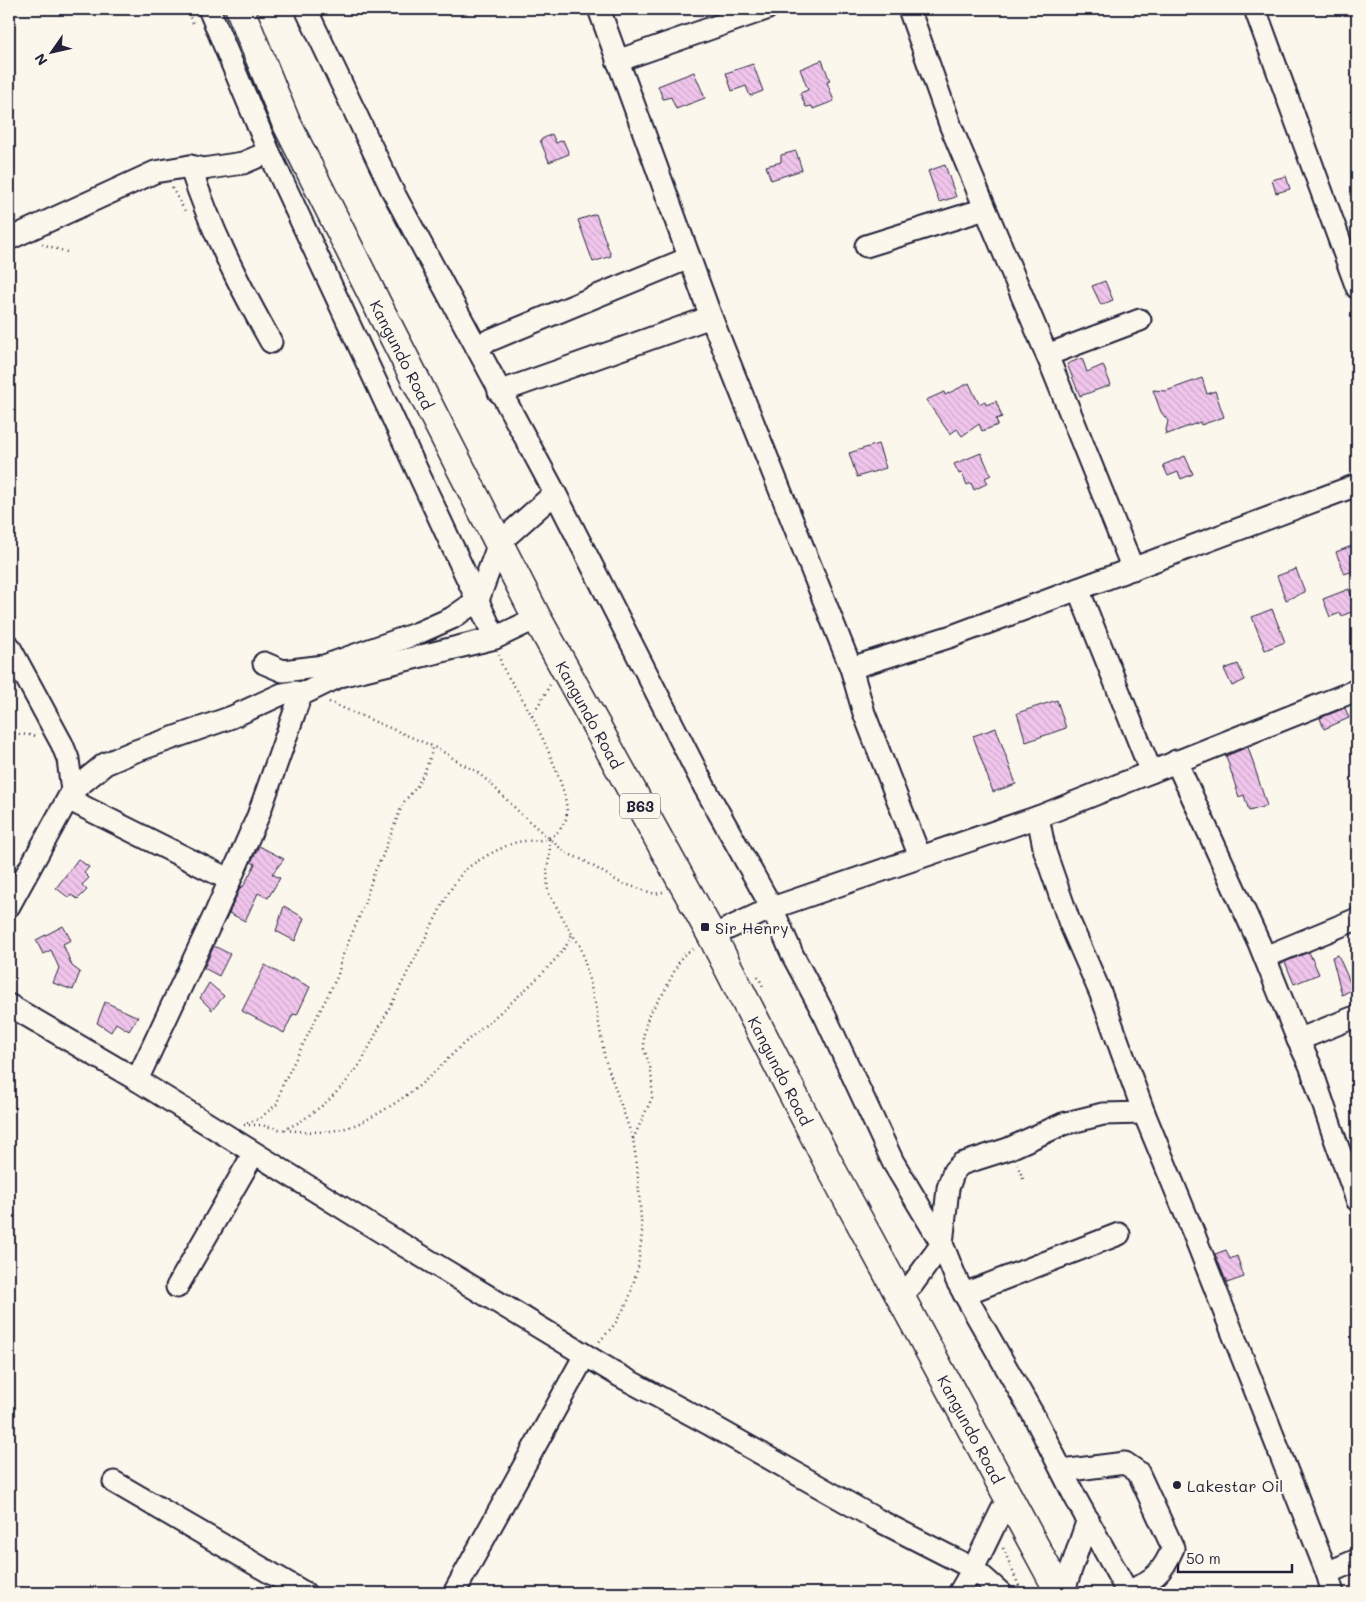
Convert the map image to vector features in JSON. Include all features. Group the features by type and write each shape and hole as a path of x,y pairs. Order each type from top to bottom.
{"highway":[{"name":"Kangundo Road","path":"240,9 285,120 499,543 562,664 712,936 833,1172 900,1297 1008,1498 1062,1593"}],"street":[{"path":"209,9 269,152 495,638"},
{"path":"306,9 390,188 555,493 705,788 772,908 793,956 825,1016 893,1162 942,1244 964,1294 1036,1418 1062,1471 1128,1593 1154,1579 1166,1566 1173,1548 1138,1472 1125,1463 1062,1471"},
{"path":"599,9 711,317 851,668 864,713 920,857"},
{"path":"618,61 766,9"},
{"path":"909,9 951,127 1047,355 1133,569"},
{"path":"1254,9 1357,288"},
{"path":"14,238 155,172 190,166 203,169 243,163 269,152"},
{"path":"190,166 203,205 219,243 270,342"},
{"path":"866,246 985,209"},
{"path":"476,346 689,258"},
{"path":"500,392 711,317"},
{"path":"1047,355 1140,320"},
{"path":"851,668 952,636 1357,484"},
{"path":"264,663 283,671 324,666 418,633 452,618 478,600 499,543 555,493"},
{"path":"1078,589 1151,772"},
{"path":"9,906 70,795 105,764 232,717 282,694 303,693 340,676 495,638 538,618"},
{"path":"9,646 62,744 68,759 70,795"},
{"path":"712,936 772,908 1038,817 1357,690"},
{"path":"137,1080 258,816 303,693"},
{"path":"1176,761 1265,957 1310,1065 1357,1200"},
{"path":"70,795 230,880"},
{"path":"1038,817 1045,852 1069,921 1100,992 1144,1113 1193,1232 1330,1583 1357,1560"},
{"path":"1265,957 1357,919"},
{"path":"9,1005 137,1080 380,1231 585,1355 878,1520 974,1569 1001,1593"},
{"path":"1298,1040 1357,1016"},
{"path":"900,1297 912,1285 942,1244 948,1188 954,1171 960,1164 1008,1149 1063,1124 1103,1114 1144,1113"},
{"path":"176,1287 254,1153"},
{"path":"964,1294 1119,1234"},
{"path":"454,1593 585,1355"},
{"path":"114,1482 305,1593"},
{"path":"959,1593 974,1569 1008,1498"},
{"path":"1062,1593 1088,1519"}],"path":[{"path":"163,171 188,214"},
{"path":"14,238 70,253"},
{"path":"283,1130 300,1122 327,1102 361,1063 449,892 464,870 514,842 549,839 559,831 566,818 564,797 545,741 500,662 495,638"},
{"path":"532,716 562,664"},
{"path":"303,693 432,746 474,770 549,839 566,852 584,860 619,882 655,894 684,886"},
{"path":"9,732 34,736 62,744"},
{"path":"432,746 431,755 424,773 416,788 403,803 374,873 363,908 342,957 338,975 283,1084 277,1104 258,1119 244,1125 261,1125 283,1130 332,1132 353,1126 385,1110 412,1091 532,982 564,948 572,934"},
{"path":"549,839 548,892 581,947 596,1007 605,1059 633,1139 639,1190 642,1233 638,1267 628,1299 616,1324 603,1339"},
{"path":"633,1139 652,1098 650,1066 644,1049 644,1032 649,1014 664,992 682,956 712,936"},
{"path":"990,1535 1000,1542 1022,1593"}],"building":[{"path":"822,60 830,81 827,82 834,101 813,109 812,106 806,107 800,93 808,90 800,69"},
{"path":"753,64 763,91 750,96 746,86 732,91 726,73"},
{"path":"694,72 705,98 676,109 671,97 663,99 658,86"},
{"path":"552,134 556,143 563,140 569,154 549,162 540,140"},
{"path":"796,151 802,170 771,180 766,166 781,162 781,155"},
{"path":"945,165 956,197 939,202 928,171"},
{"path":"1286,176 1290,189 1276,193 1272,180"},
{"path":"596,214 611,256 593,262 578,220"},
{"path":"1105,281 1113,300 1101,305 1092,286"},
{"path":"1082,358 1087,372 1103,365 1111,385 1080,396 1067,364"},
{"path":"1202,378 1207,394 1215,391 1224,417 1201,425 1200,422 1165,435 1168,421 1161,412 1153,390 1166,391"},
{"path":"969,383 979,404 985,401 986,405 996,401 1002,417 996,419 998,425 982,431 979,424 962,436 957,429 950,434 926,400 944,392 945,395"},
{"path":"878,444 886,468 857,477 849,453"},
{"path":"981,453 991,475 985,478 988,483 974,490 971,483 967,485 962,473 959,474 954,464"},
{"path":"1185,456 1193,474 1181,479 1178,472 1168,476 1163,465"},
{"path":"1357,544 1357,570 1344,574 1336,552"},
{"path":"1296,569 1305,592 1286,600 1277,576"},
{"path":"1349,589 1357,610 1341,616 1340,613 1330,617 1323,599"},
{"path":"1272,609 1285,642 1265,650 1252,617"},
{"path":"1238,664 1245,680 1232,686 1224,669"},
{"path":"1057,700 1066,728 1026,742 1017,713"},
{"path":"1345,708 1349,718 1324,729 1320,718"},
{"path":"996,728 1016,784 993,792 973,736"},
{"path":"1248,747 1267,806 1249,811 1244,795 1239,797 1226,756"},
{"path":"259,846 284,859 272,874 280,878 268,898 258,893 245,921 229,913 241,886 243,887 255,864 251,862"},
{"path":"78,859 89,867 84,873 89,878 82,885 87,890 78,899 71,895 69,898 56,888"},
{"path":"284,906 304,918 295,941 276,931"},
{"path":"63,926 71,940 63,944 72,966 80,972 73,990 53,983 59,968 51,950 43,954 36,940"},
{"path":"214,946 230,954 219,976 204,968"},
{"path":"1309,952 1319,974 1294,984 1285,962"},
{"path":"1338,955 1353,989 1342,995 1332,957"},
{"path":"265,965 291,980 292,978 310,987 297,1015 293,1014 284,1033 242,1011"},
{"path":"209,983 224,996 212,1010 200,998"},
{"path":"105,1002 138,1017 129,1031 116,1023 111,1032 97,1023"},
{"path":"1226,1250 1230,1259 1237,1256 1244,1277 1227,1283 1215,1254"}],"place":[{"name":"Sir Henry","path":"705,927"},
{"name":"Lakestar Oil","path":"1177,1485"}]}
